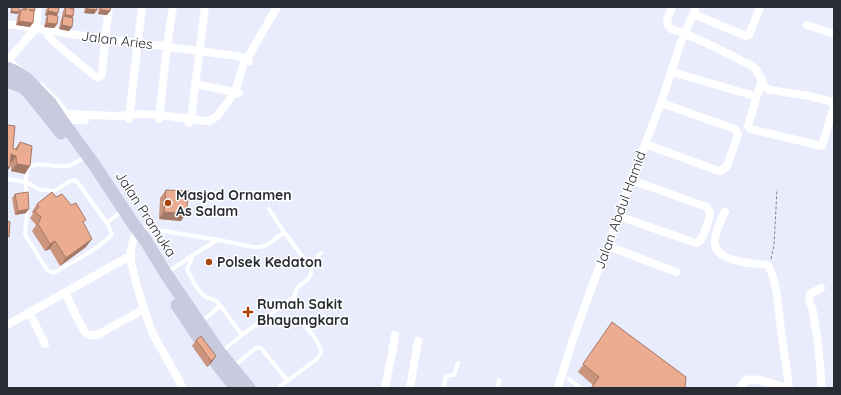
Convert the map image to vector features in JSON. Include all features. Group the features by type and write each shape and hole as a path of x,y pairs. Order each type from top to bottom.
{"main road":[{"name":"Jalan Pramuka","path":"8,63 16,72 26,78 65,118 84,157 118,214 137,234 195,325 232,367 248,388"},
{"name":"Jalan Pramuka","path":"7,81 23,87 84,157 166,274 210,355 236,388"}],"street":[{"path":"8,63 36,28 38,7"},
{"path":"46,30 49,37 56,44 97,78 102,75 109,7"},
{"path":"129,117 142,7"},
{"path":"160,117 167,46 174,7"},
{"path":"190,121 205,7"},
{"path":"65,118 119,120 129,117 160,117 190,121 205,126 215,123 236,98 248,58 276,7"},
{"path":"672,7 666,22 671,29 685,33 746,63 758,71 763,85 766,88 834,102"},
{"path":"694,11 746,36 749,35 760,7"},
{"name":"Jalan Abdul Hamid","path":"558,388 595,278 694,11"},
{"name":"Jalan Aries","path":"7,24 46,30 71,31 105,38 200,50 248,58"},
{"path":"807,25 834,34"},
{"path":"672,72 751,95"},
{"path":"762,79 748,126 750,129 822,146 834,106"},
{"path":"195,84 237,92"},
{"path":"645,144 716,170 721,171 727,166 738,135 735,129 661,103"},
{"path":"618,216 690,242 699,242 704,235 710,216 710,212 707,207 631,180"},
{"path":"724,212 715,239 715,245 718,251 723,256 732,260 768,265 770,269 775,287 788,373 787,388 750,379 746,380 740,388"},
{"path":"137,234 130,256 135,279 152,332 183,388"},
{"path":"608,246 676,272"},
{"path":"7,325 130,256"},
{"path":"821,288 810,294 809,299 813,312 818,342 821,388"},
{"path":"66,292 86,333 90,335 97,335 144,309"},
{"path":"29,312 45,344"},
{"path":"385,388 395,335"},
{"path":"410,388 418,341"}],"lane":[{"path":"8,63 31,76"},
{"path":"37,81 58,101 65,118"},
{"path":"7,179 26,182 41,190 54,191 70,181 75,180 107,222 112,234 109,237 100,245 53,273 47,270 25,232 28,206 26,182 28,168 36,164 68,166 84,157"},
{"path":"269,209 284,232 312,269"},
{"path":"107,222 118,214"},
{"path":"137,234 145,228 260,247 267,245 284,232"},
{"path":"166,274 193,255 219,240"},
{"path":"220,353 294,297 297,288 309,278 312,263 321,253"},
{"path":"193,255 187,270 199,291 205,297 216,300 242,336"},
{"path":"195,325 210,315 220,305"},
{"path":"278,388 317,359 320,354 321,351 318,343 305,326"},
{"path":"232,367 256,348 261,348 288,381"},
{"path":"443,388 446,376 454,375 458,363"},
{"path":"569,379 581,388"},
{"path":"498,388 499,380"}],"path":[{"path":"768,265 771,261 774,245 777,189"}],"building":[{"path":"12,7 19,7 19,12 11,11"},
{"path":"26,7 35,7 35,10 29,10 34,11 33,23 19,21 21,9 26,10"},
{"path":"49,7 59,8 58,13 48,11"},
{"path":"66,7 74,9 73,16 65,15"},
{"path":"88,7 97,7 97,10 87,9"},
{"path":"101,7 111,7 110,11 101,10"},
{"path":"48,14 58,16 57,24 47,23"},
{"path":"63,16 73,18 72,27 62,25"},
{"path":"7,125 15,126 13,148 17,150 20,142 32,146 30,166 17,164 16,156 11,154 10,167 7,167"},
{"path":"166,190 189,191 186,214 164,212"},
{"path":"28,192 29,209 18,211 15,194"},
{"path":"52,192 56,197 62,194 71,205 76,203 86,220 83,222 92,239 66,258 55,241 50,244 38,224 41,217 35,211 39,207 37,204"},
{"path":"7,221 10,222 9,237 7,236"},
{"path":"612,322 686,377 685,388 591,388 599,377 583,364"},
{"path":"201,336 216,356 211,361 196,340"}],"place":[{"name":"Masjod Ornamen As Salam","path":"168,203"},
{"name":"Polsek Kedaton","path":"209,262"},
{"name":"Rumah Sakit Bhayangkara","path":"248,312"}]}
